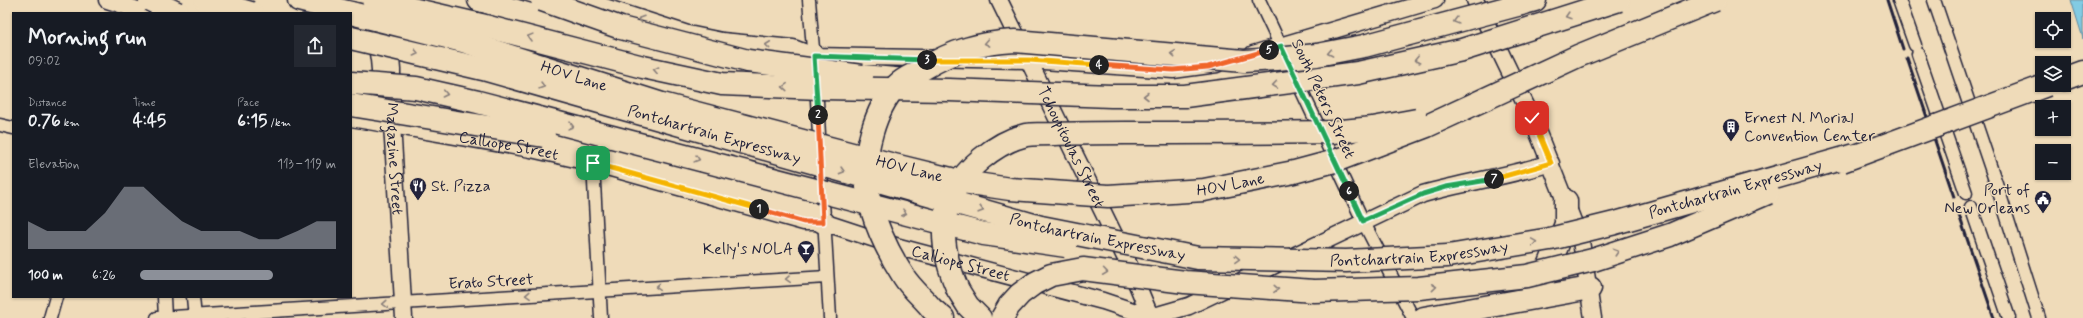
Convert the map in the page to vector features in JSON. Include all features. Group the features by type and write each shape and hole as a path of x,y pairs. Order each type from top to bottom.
{"highway":[{"path":"150,0 174,12"},
{"path":"206,0 248,12"},
{"path":"225,0 227,12"},
{"name":"HOV Lane","path":"299,0 347,12"},
{"path":"373,0 481,25 643,67 722,84 1111,96 1185,96 1358,73 1462,50 1619,0"},
{"path":"479,0 602,36 722,68 760,72 794,71 814,56"},
{"path":"542,0 621,28 748,61 842,74 912,79 950,90"},
{"path":"943,318 904,277 888,247 876,218 866,186 868,148 873,126 885,102 898,84 934,62 960,51 988,42 1015,41 1244,61 1317,56 1364,46 1536,0"},
{"path":"980,318 968,306 958,290 948,268 944,246 944,227 947,209 954,191 965,175 989,152 1008,142 1027,135 1078,133 1332,132 1373,128 1418,120 1472,104 1578,56 1715,0"},
{"name":"HOV Lane","path":"352,13 463,41 662,104 887,163 963,182 1010,189 1065,194 1108,196 1204,190 1294,172 1335,161 1377,146 1427,126 1472,104"},
{"name":"Pontchartrain Expressway","path":"352,38 483,69 1041,227 1198,258 1346,261 1448,256 1550,239 1695,202 1854,155"},
{"path":"2071,76 2083,72"},
{"path":"352,83 416,88 478,102 984,234 1070,246 1198,258"},
{"path":"1002,318 1009,306 1020,294 1035,283 1051,275 1083,269 1185,282 1314,291 1419,288 1527,276 1593,260 1670,235 1854,155 2035,89"},
{"path":"352,105 544,136 801,207 823,222"},
{"path":"1525,300 1540,286 1560,243 1566,224 1566,201"},
{"path":"1424,318 1590,288"}],"street":[{"path":"107,0 144,12"},
{"path":"174,0 176,12"},
{"path":"352,116 358,114 370,103 377,92 381,72 366,0"},
{"name":"Magazine Street","path":"386,0 392,70 392,124 403,310"},
{"path":"583,0 688,34 722,41 794,48 814,56 1029,60 1173,70 1208,67 1435,0"},
{"path":"809,0 814,56 830,318"},
{"name":"Tchoupitoulas Street","path":"999,0 1129,265 1150,318"},
{"name":"South Peters Street","path":"1259,0 1363,221 1413,318"},
{"path":"1475,0 1532,118 1582,240 1590,288 1593,318"},
{"path":"1899,0 1966,193"},
{"path":"1934,0 1999,192 2039,318"},
{"name":"Calliope Street","path":"352,116 531,149 593,163 804,222 823,222 898,247 1103,301 1150,318"},
{"path":"0,125 12,128"},
{"path":"593,163 601,318"},
{"path":"1150,318 1189,306 1363,221 1423,194 1446,187 1518,174 1551,163"},
{"path":"1971,208 2009,318"},
{"name":"Erato Street","path":"162,318 403,310 599,291 827,277"},
{"path":"50,318 56,298"},
{"path":"162,318 164,298"},
{"path":"193,298 194,317"}],"water":[{"path":"2071,0 2083,0 2083,39 2082,35"}],"railway":[{"path":"1887,0 1903,49"},
{"path":"1907,58 1954,197"},
{"path":"1958,212 1994,318"}],"place":[{"name":"Ernest N. Morial Convention Center","path":"1731,142"},
{"name":"St. Pizza","path":"418,201"},
{"name":"Port of New Orleans","path":"2043,214"},
{"name":"Kelly's NOLA","path":"806,264"}],"route":[{"path":"593,163 804,222 823,222 814,56 924,60 1029,60 1173,70 1208,67 1281,46 1363,221 1423,194 1446,187 1518,174 1551,163 1532,118"}]}
